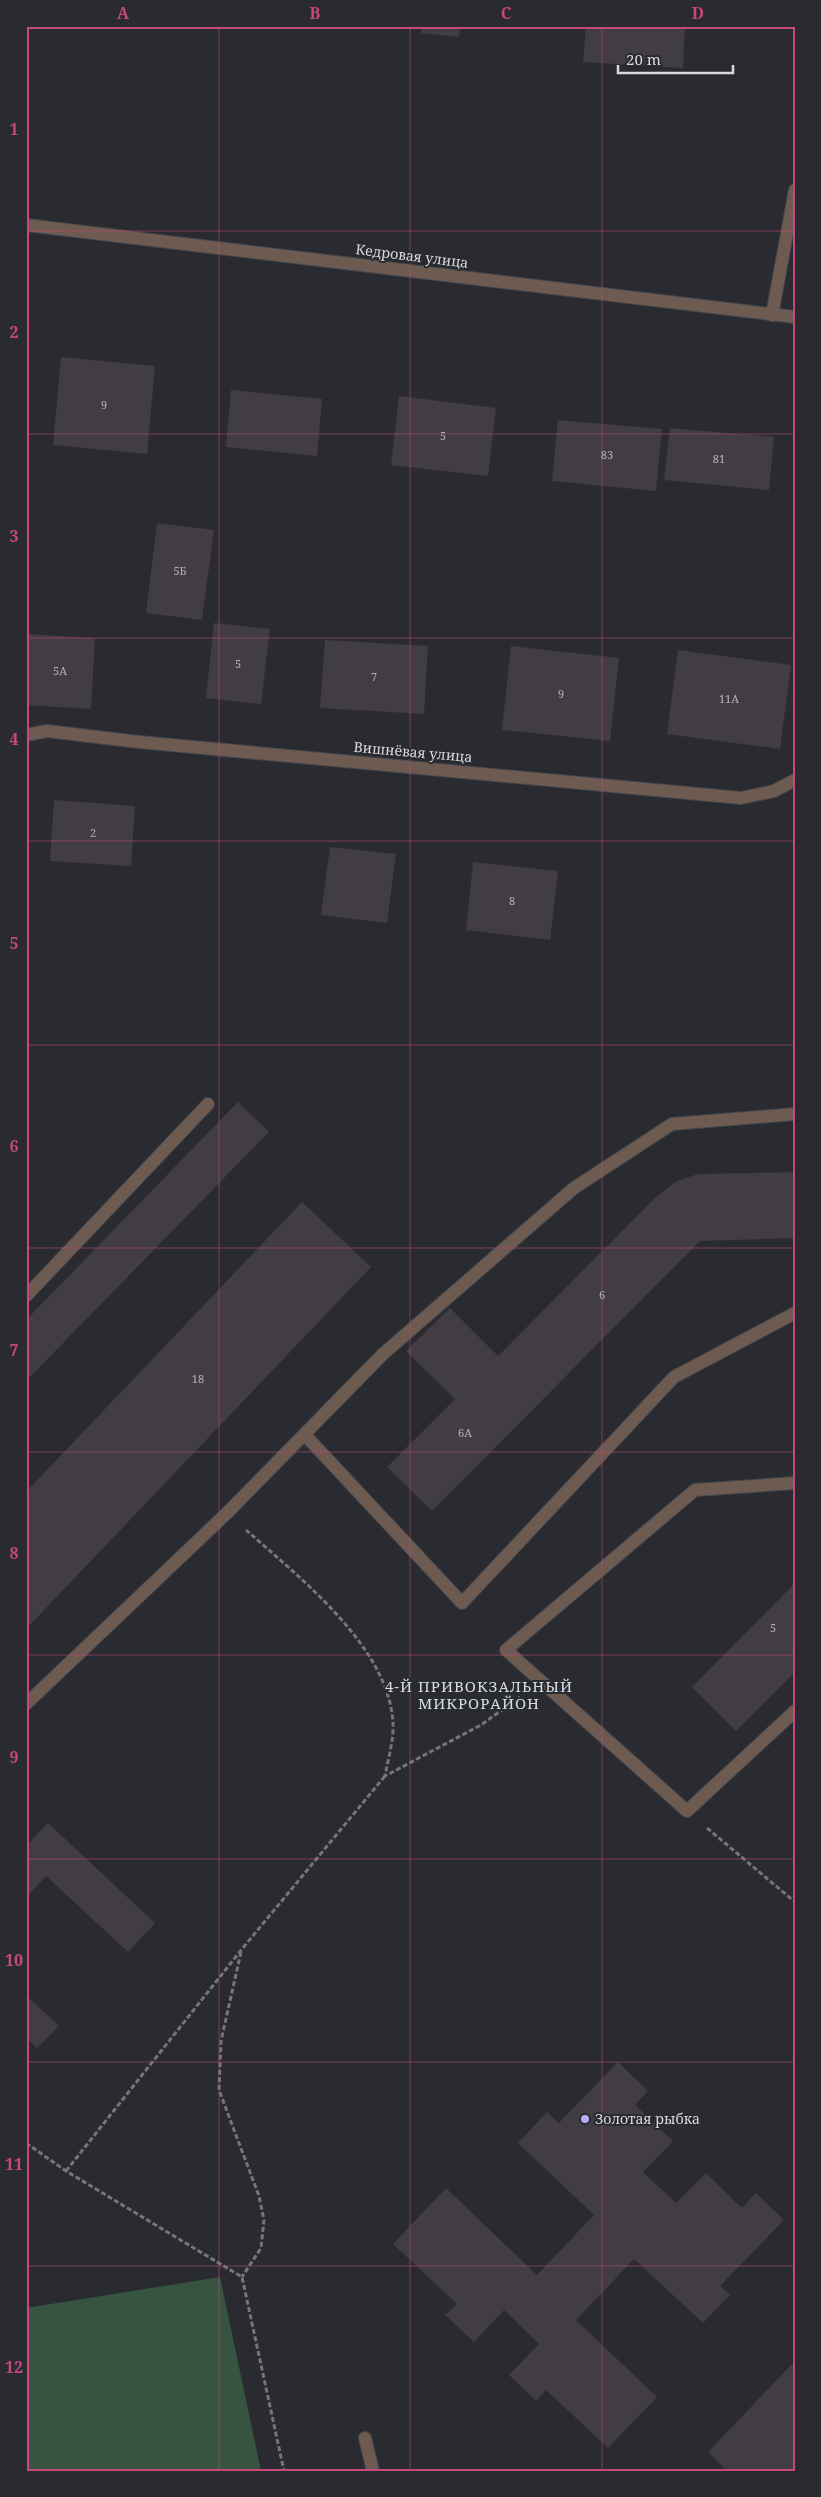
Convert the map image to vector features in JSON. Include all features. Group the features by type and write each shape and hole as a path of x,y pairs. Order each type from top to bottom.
{"street":[{"path":"772,315 795,190"},
{"name":"Кедровая улица","path":"26,225 795,317"},
{"name":"Вишнёвая улица","path":"26,735 47,732 741,798 774,791 795,780"},
{"path":"26,1296 208,1104"},
{"path":"26,1704 226,1513 383,1354 574,1188 672,1124 795,1114"},
{"path":"305,1435 462,1603 674,1377 795,1314"},
{"path":"795,1483 695,1490 506,1650 686,1811 795,1711"},
{"path":"365,2438 373,2471"}],"path":[{"path":"226,1513 312,1588 357,1638 383,1681 393,1723 386,1776"},
{"path":"66,2171 242,1949 386,1776 481,1725 541,1681"},
{"path":"686,1811 795,1902"},
{"path":"242,1949 221,2041 219,2090 259,2196 264,2220 261,2248 242,2276 284,2471"},
{"path":"26,2143 66,2171 242,2276"}],"green space":[{"path":"220,2277 261,2471 26,2471 26,2308"}],"building":[{"path":"422,26 460,26 459,37 421,33"},
{"path":"586,26 685,26 683,68 583,62"},
{"path":"61,357 155,366 147,454 53,445"},
{"path":"231,390 322,399 317,456 226,447"},
{"path":"399,396 496,408 488,476 391,465"},
{"path":"558,420 662,429 656,491 552,481"},
{"path":"670,428 774,437 769,490 664,480"},
{"path":"157,523 214,530 202,620 146,613"},
{"path":"214,623 270,629 261,704 206,698"},
{"path":"26,634 95,638 91,709 26,705"},
{"path":"325,640 428,646 424,714 320,708"},
{"path":"511,646 619,658 610,741 502,730"},
{"path":"678,650 791,665 780,749 667,734"},
{"path":"54,800 135,806 131,866 50,861"},
{"path":"330,847 396,854 387,923 321,915"},
{"path":"473,862 558,871 550,940 466,930"},
{"path":"238,1102 269,1132 26,1381 26,1320"},
{"path":"795,1172 795,1238 700,1241 432,1511 387,1467 455,1399 406,1351 450,1308 498,1356 656,1197 675,1182 698,1174"},
{"path":"302,1202 371,1267 26,1629 26,1492"},
{"path":"795,1583 795,1672 736,1731 692,1687"},
{"path":"48,1823 155,1923 128,1952 46,1876 26,1897 26,1846"},
{"path":"26,1995 59,2026 37,2048 26,2038"},
{"path":"618,2062 648,2091 635,2105 673,2141 643,2172 676,2203 706,2173 742,2208 756,2193 784,2220 720,2286 730,2295 703,2323 634,2259 576,2320 657,2397 608,2448 546,2390 536,2401 509,2375 539,2344 504,2310 474,2342 445,2315 457,2304 393,2244 446,2188 537,2275 594,2215 518,2143 547,2112 559,2123"},
{"path":"792,2364 795,2366 795,2471 727,2471 708,2452"}],"place":[{"name":"Золотая рыбка","path":"585,2119"}],"district":[{"name":"4-Й ПРИВОКЗАЛЬНЫЙ МИКРОРАЙОН","path":"479,1696"}]}
